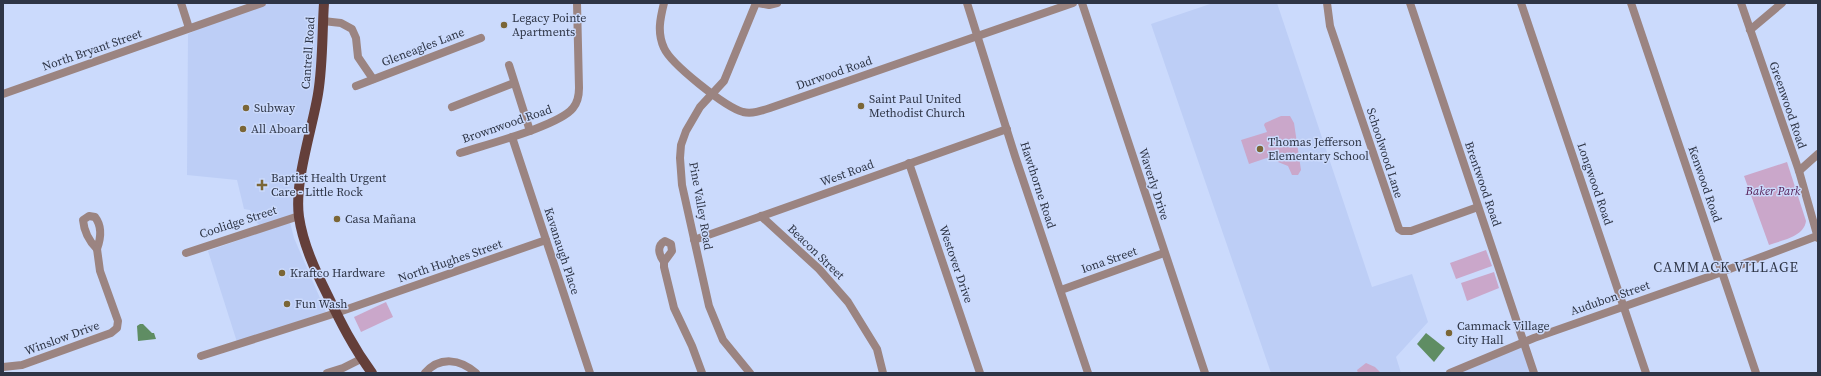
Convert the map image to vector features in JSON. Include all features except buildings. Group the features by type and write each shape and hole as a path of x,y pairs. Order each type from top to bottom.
{"main road":[{"name":"Cantrell Road","path":"324,3 319,86 300,185 299,216 302,232 312,260 336,314 361,359 372,373"}],"street":[{"path":"181,3 189,28"},
{"name":"North Bryant Street","path":"3,94 262,3"},
{"name":"Brownwood Road","path":"460,153 512,137 560,118 568,114 576,104 580,78 577,3"},
{"name":"Durwood Road","path":"664,3 660,23 660,35 664,49 674,62 712,94 736,109 747,112 759,111 1073,3"},
{"path":"757,3 766,5 777,3"},
{"name":"Pine Valley Road","path":"750,373 723,340 713,320 682,185 680,152 691,122 700,107 724,81 757,3"},
{"name":"Hawthorne Road","path":"967,3 1088,373"},
{"name":"Waverly Drive","path":"1082,3 1205,373"},
{"name":"Schoolwood Lane","path":"1327,3 1332,33 1399,229 1402,231 1411,231 1478,207"},
{"name":"Brentwood Road","path":"1410,3 1534,373"},
{"name":"Longwood Road","path":"1521,3 1646,373"},
{"name":"Kenwood Road","path":"1631,3 1723,271 1756,373"},
{"name":"Greenwood Road","path":"1741,3 1799,170 1818,237"},
{"path":"1750,30 1782,3"},
{"name":"Gleneagles Lane","path":"323,21 342,23 352,29 356,38 358,57 373,79"},
{"name":"Gleneagles Lane","path":"356,86 481,38"},
{"path":"509,65 530,130"},
{"path":"452,107 514,83"},
{"name":"West Road","path":"694,240 1007,129"},
{"name":"Kavanaugh Place","path":"512,137 590,373"},
{"path":"1799,170 1818,154"},
{"name":"Westover Drive","path":"909,163 980,373"},
{"name":"Coolidge Street","path":"186,252 299,216"},
{"name":"Beacon Street","path":"761,216 820,269 843,296 877,349 883,373"},
{"name":"Audubon Street","path":"1450,373 1524,342 1818,237"},
{"name":"North Hughes Street","path":"201,356 336,314 546,240"},
{"name":"Winslow Drive","path":"3,367 22,365 111,333 117,328 118,321 102,279 96,254 97,249"},
{"name":"Iona Street","path":"1061,290 1164,253"},
{"path":"664,262 674,308 692,346 702,373"},
{"path":"326,373 344,368 361,359"},
{"path":"425,373 438,363 448,361 459,362 468,366 476,373"}],"shaded area":[{"path":"262,3 324,3 299,216 261,227 250,210 244,209 237,180 187,175 188,34 230,14"},
{"name":"Thomas Jefferson Elementary School","path":"1213,3 1277,3 1372,287 1412,274 1428,322 1396,357 1401,373 1271,373 1151,24"},
{"path":"290,222 294,238 326,312 237,342 208,251"},
{"path":"143,324 152,333 154,333 156,339 138,341 137,326"},
{"path":"1426,333 1445,348 1434,362 1417,344"},
{"path":"1524,342 1534,373 1450,373"}],"green space":[{"path":"1281,116 1290,116 1294,123 1301,170 1298,175 1292,175 1288,166 1278,162 1276,155 1249,164 1241,140 1267,132 1264,125 1265,123"},
{"name":"Baker Park","path":"1787,162 1806,221 1801,231 1797,234 1769,245 1744,176"},
{"path":"1486,250 1492,266 1456,279 1450,263"},
{"path":"1494,272 1499,288 1467,301 1461,283"},
{"path":"386,302 393,317 361,332 354,317"},
{"path":"1366,363 1375,367 1381,373 1358,373 1357,370"}],"place":[{"name":"Legacy Pointe Apartments","path":"504,25"},
{"name":"Saint Paul United Methodist Church","path":"861,106"},
{"name":"Subway","path":"246,108"},
{"name":"All Aboard","path":"243,129"},
{"name":"Thomas Jefferson Elementary School","path":"1260,149"},
{"name":"Baptist Health Urgent Care - Little Rock","path":"262,185"},
{"name":"Casa Mañana","path":"337,219"},
{"name":"Kraftco Hardware","path":"282,273"},
{"name":"Fun Wash","path":"287,304"},
{"name":"Cammack Village City Hall","path":"1449,333"}],"district":[{"name":"CAMMACK VILLAGE","path":"1726,267"}]}
